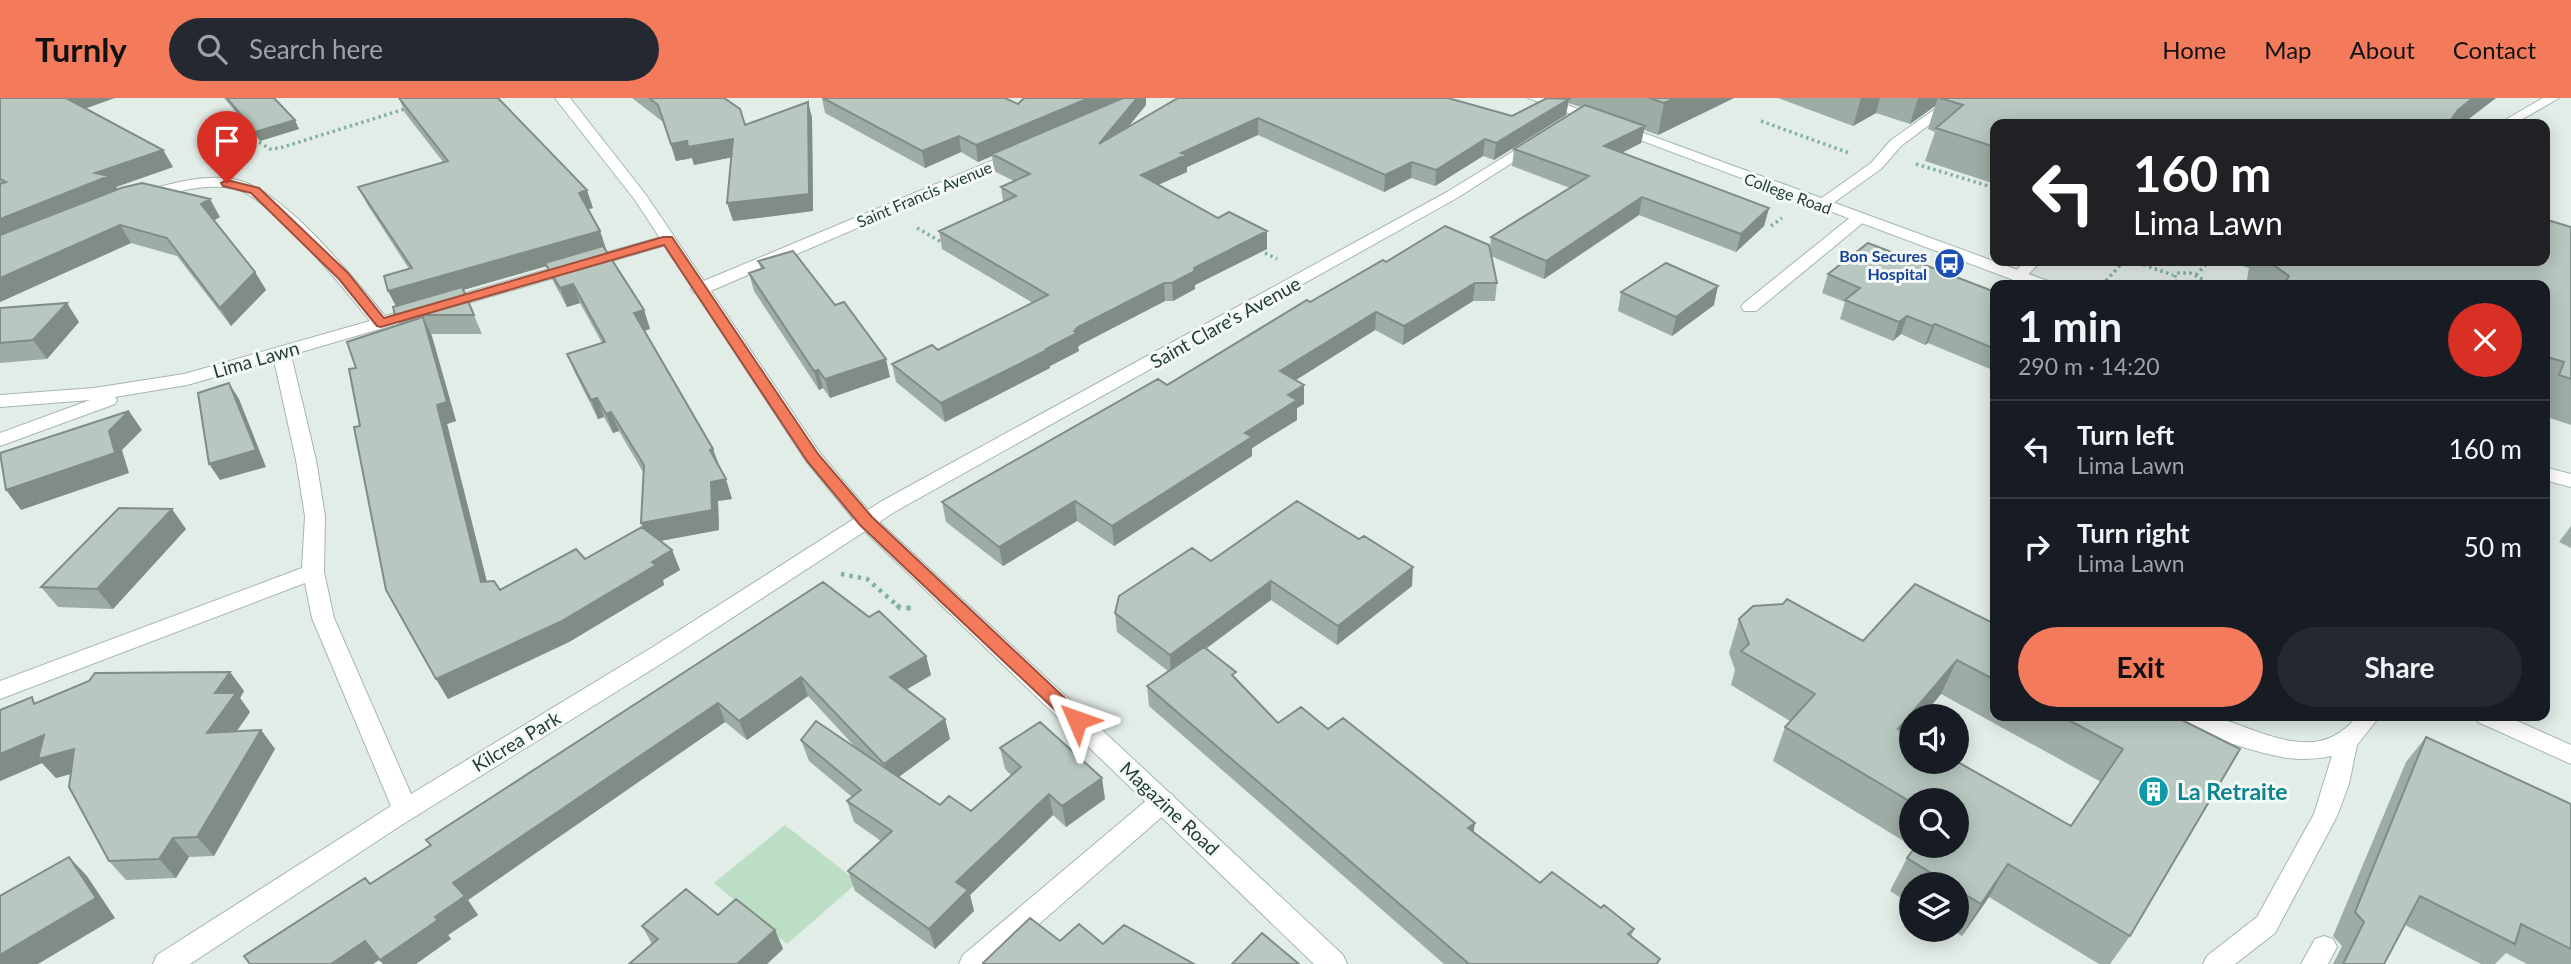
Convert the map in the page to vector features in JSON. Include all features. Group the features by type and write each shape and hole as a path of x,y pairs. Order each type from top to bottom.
{"street":[{"name":"Magazine Road","path":"562,98 620,169 813,457 866,521 1333,964"},
{"name":"College Road","path":"1535,98 2027,280"},
{"name":"Saint Clare's Avenue","path":"866,521 1452,195 1578,115"},
{"name":"Saint Francis Avenue","path":"700,289 1033,148"},
{"path":"128,200 167,189 209,183 234,184 255,190 344,276 381,323"},
{"path":"1750,307 1858,219"},
{"name":"Lima Lawn","path":"0,401 130,391 187,379 667,240"},
{"path":"281,352 305,454 314,516 313,572 323,618 405,810"},
{"name":"Lima Lawn","path":"0,440 130,391"},
{"path":"2550,475 2571,481"},
{"name":"Kilcrea Park","path":"167,964 405,810 664,651 866,521"},
{"path":"0,690 313,572"},
{"path":"973,964 1163,801"}],"lane":[{"path":"1821,205 1879,164 1896,143 1959,98"},
{"path":"2514,119 2553,98"},
{"path":"2018,277 2028,266"},
{"path":"2202,721 2241,738 2280,749 2325,747 2347,740 2364,721"},
{"path":"2497,721 2571,755"},
{"path":"2216,964 2266,925 2325,816 2337,785 2347,740"}],"path":[{"path":"254,139 270,149 281,148 416,106"},
{"path":"1761,121 1851,155"},
{"path":"1879,164 1913,167 1918,163 1990,186"},
{"path":"2107,280 2119,266"},
{"path":"2147,266 2174,275 2180,272 2196,275 2204,280"},
{"path":"2196,275 2204,266"},
{"path":"2174,275 2174,280"},
{"path":"832,576 859,574 900,608 907,610 924,606"}],"green space":[{"path":"785,825 858,882 787,944 714,883"}],"building":[{"path":"0,98 66,98 163,150 95,173 109,176 0,219 0,184 6,182 0,179"},
{"path":"227,98 274,98 295,120 255,132"},
{"path":"399,98 498,98 587,190 579,193 600,231 388,291 384,276 412,268 358,187 448,161"},
{"path":"649,98 724,98 740,109 745,125 808,102 809,194 727,203 733,139 688,147 687,141 671,144 658,105"},
{"path":"823,98 1005,98 1018,104 1024,98 1089,98 976,145 959,136 922,151"},
{"path":"1123,98 1137,98 1099,144 1178,98 1448,98 1512,116 1547,98 1569,99 1496,143 1485,139 1436,170 1412,162 1385,175 1258,118 1181,153 1186,155 1141,175 1218,218 1229,212 1267,231 1194,268 1195,271 1172,283 1164,283 1078,327 1074,331 1077,333 1047,350 941,403 892,364 932,345 938,350 1048,295 939,231 1016,196 1001,187 1030,174 992,154"},
{"path":"1649,98 1675,98 1664,103"},
{"path":"1940,98 2473,98 2452,119 1990,119 1990,145 1936,128 1963,105"},
{"path":"1585,105 1645,126 1604,146 1769,208 1741,234 1642,197 1546,261 1491,237 1589,176 1514,149"},
{"path":"142,183 210,199 201,204 255,272 220,308 167,238 120,225 0,278 0,235 121,188"},
{"path":"2550,221 2571,227 2571,379 2559,375 2564,362 2550,358 2550,280 2286,280 2289,276 2275,266 2550,266"},
{"path":"1445,226 1489,245 1497,283 1475,283 1404,326 1376,312 1280,371 1304,385 1288,395 1297,400 1245,433 1252,437 1112,526 1075,501 999,547 942,502 1158,379 1167,385 1307,300 1310,302 1383,260 1386,262"},
{"path":"1868,243 1990,290 1990,347 1935,324 1932,326 1907,316 1899,322 1845,300 1860,288 1828,274"},
{"path":"603,246 644,310 634,313 713,449 710,450 726,479 711,482 712,510 641,523 644,465 611,412 606,414 597,398 591,400 567,354 605,342 573,284 560,288 545,263"},
{"path":"793,251 835,305 844,302 886,359 825,379 818,370 814,371 749,273 764,268 758,261"},
{"path":"1666,263 1718,286 1676,317 1621,292"},
{"path":"462,287 474,315 395,315 393,307"},
{"path":"67,303 33,340 0,343 0,308"},
{"path":"423,317 447,402 437,405 481,582 494,581 500,590 576,549 585,559 642,527 672,550 652,562 656,565 560,622 436,679 386,590 354,427 360,426 349,369 356,368 347,342"},
{"path":"229,383 256,450 209,464 198,393"},
{"path":"129,411 109,431 115,453 6,490 0,453"},
{"path":"1297,501 1359,539 1364,536 1413,567 1338,626 1271,581 1170,655 1115,613 1119,596 1192,548 1211,561"},
{"path":"119,508 172,509 97,589 41,587"},
{"path":"823,582 869,617 879,611 926,656 890,677 945,719 884,764 801,677 739,721 718,703 453,883 465,896 435,917 438,920 380,960 365,941 331,964 250,964 244,956 365,878 370,884 431,845 426,840"},
{"name":"La Retraite","path":"1915,584 1990,622 1990,677 1957,660 1919,704 1899,704 1899,774 1969,774 1969,768 2071,826 2123,749 2070,721 2184,721 2240,749 2130,936 2008,864 1981,904 1969,897 1969,872 1930,872 1907,858 1969,858 1969,788 1899,788 1899,795 1785,727 1815,694 1741,651 1749,644 1739,619 1753,606 1783,604 1787,599 1863,641"},
{"path":"1204,647 1236,672 1232,675 1278,723 1301,707 1328,729 1343,718 1475,823 1468,828 1540,883 1552,872 1601,908 1604,905 1634,929 1628,934 1660,959 1656,964 1469,964 1147,686"},
{"path":"230,672 215,693 236,693 207,733 261,730 197,837 173,838 159,859 109,861 69,787 74,749 38,759 44,735 0,754 0,710 32,697 34,704 89,681 95,673"},
{"path":"816,721 940,805 949,796 971,811 1021,767 1000,748 1040,722 1102,778 1062,806 1049,794 956,882 968,890 929,929 848,871 892,831 847,801 861,790 801,740"},
{"path":"2426,737 2571,804 2571,949 2521,924 2515,944 2420,896 2384,964 2343,964 2364,922 2355,912"},
{"path":"69,857 96,898 0,955 0,896"},
{"path":"686,889 718,915 736,899 775,930 737,964 629,964 658,939 642,926"},
{"path":"1030,918 1060,941 1079,924 1103,944 1124,925 1194,964 983,963"},
{"path":"1262,933 1299,964 1232,964"}],"place":[{"name":"Bon Secures Hospital","path":"1950,264"},
{"name":"La Retraite","path":"2154,791"}],"route":[{"path":"227,183 255,190 344,276 381,323 667,240 813,457 866,521 1077,720"}]}
